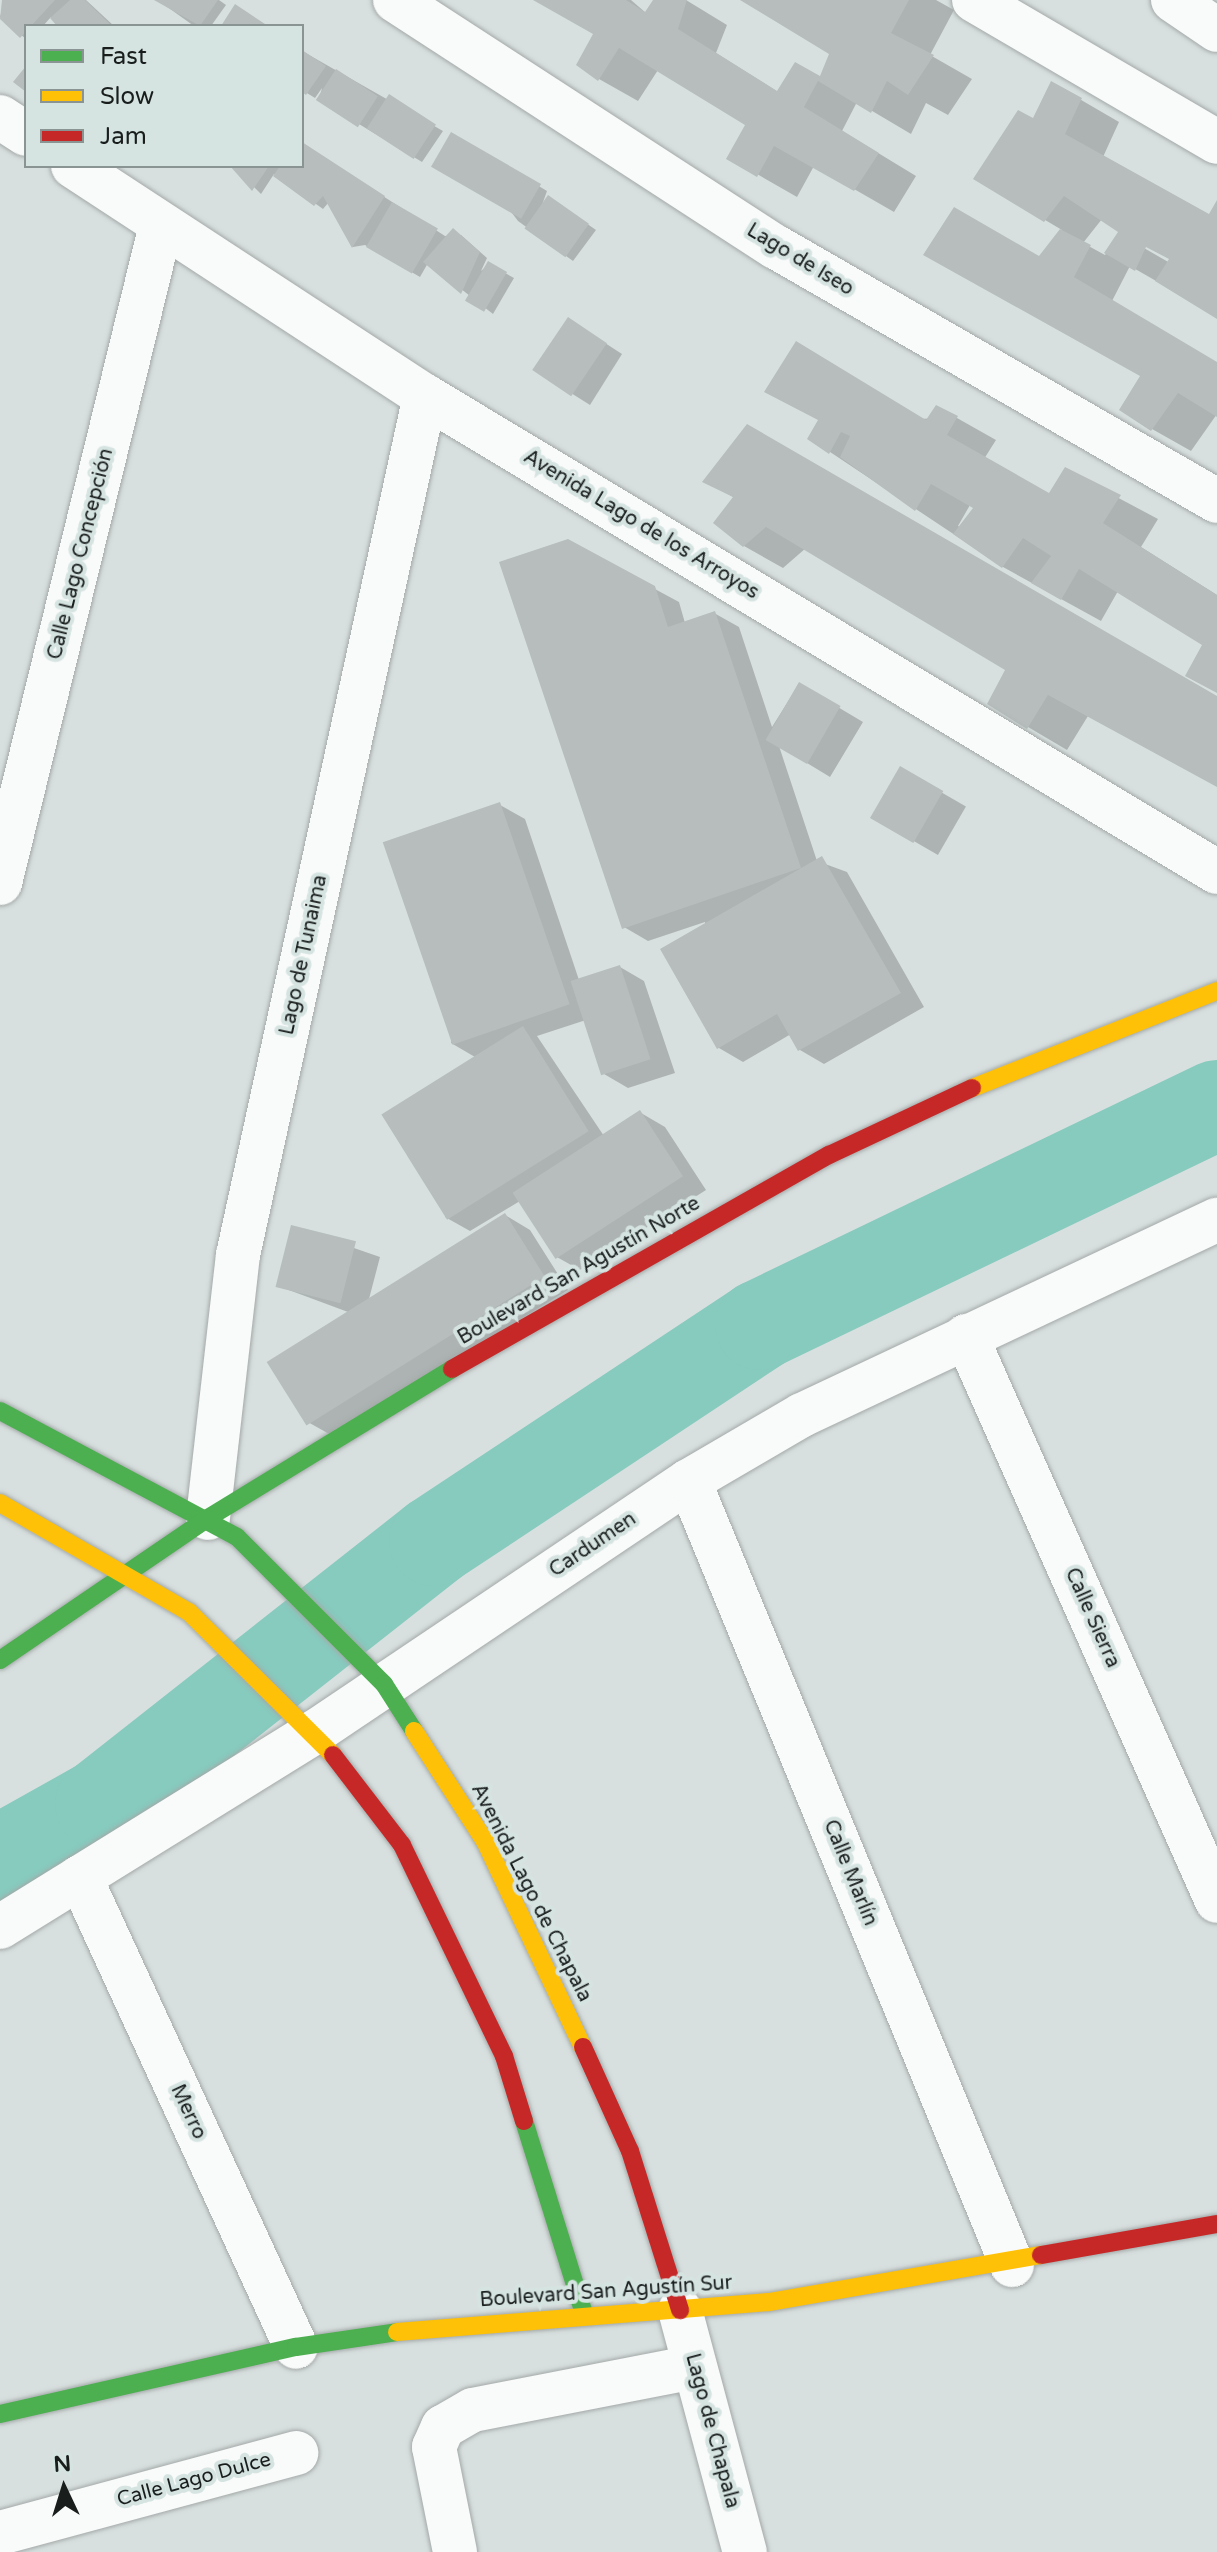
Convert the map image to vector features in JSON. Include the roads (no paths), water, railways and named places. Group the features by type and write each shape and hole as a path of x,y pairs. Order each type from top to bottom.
{"main road":[{"name":"Boulevard San Agustín Norte","path":"0,1660 208,1518 546,1312 829,1155 1030,1061 1217,991"},
{"name":"Avenida Lago de Chapala","path":"0,1411 208,1518 267,1559 370,1670 485,1841 549,1972 630,2151 680,2310"},
{"path":"0,1503 129,1571 189,1612 315,1732 402,1845 504,2056 584,2314"},
{"name":"Boulevard San Agustín Sur","path":"0,2414 296,2347 584,2314 680,2310 1012,2265 1217,2224"}],"street":[{"name":"Lago de Iseo","path":"395,0 776,247 1217,501"},
{"path":"974,0 1217,142"},
{"path":"1173,0 1217,30"},
{"path":"0,117 24,133"},
{"name":"Avenida Lago de los Arroyos","path":"76,168 425,396 1217,872"},
{"name":"Calle Lago Concepción","path":"0,883 161,225"},
{"name":"Lago de Tunaima","path":"208,1518 238,1255 425,396"},
{"name":"Cardumen","path":"0,1927 315,1732 370,1670 689,1481 966,1336 1217,1220"},
{"name":"Calle Sierra","path":"966,1336 1217,1901"},
{"name":"Calle Marlín","path":"689,1481 1012,2265"},
{"name":"Merro","path":"80,1877 296,2347"},
{"name":"Lago de Chapala","path":"680,2310 745,2552"},
{"path":"455,2552 434,2447 443,2427 473,2410 694,2367"},
{"name":"Calle Lago Dulce","path":"0,2533 296,2453"}],"waterway":[{"path":"0,1860 100,1804 434,1541 760,1325 1217,1105"}]}
